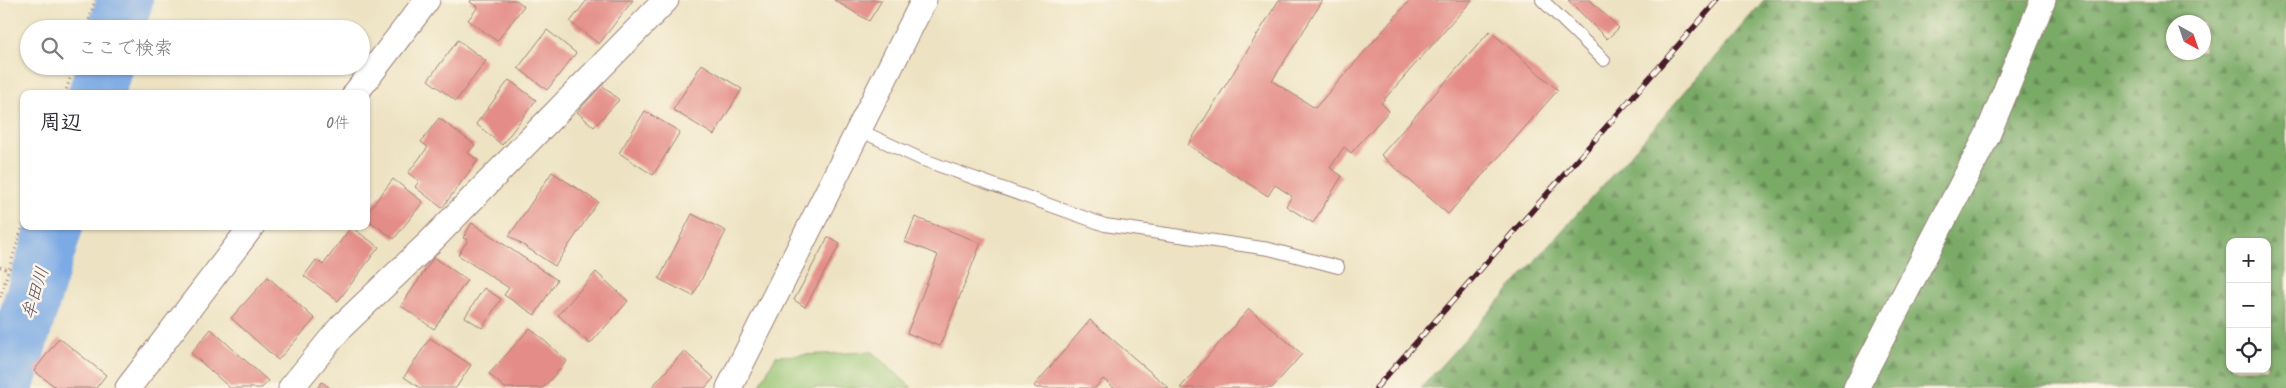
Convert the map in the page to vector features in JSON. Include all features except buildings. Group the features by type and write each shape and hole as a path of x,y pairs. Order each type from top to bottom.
{"street":[{"path":"370,74 427,0"},
{"path":"290,388 341,327 430,242 666,0"},
{"path":"729,388 924,0"},
{"path":"1856,388 1987,136 2043,0"},
{"path":"358,90 370,75"},
{"path":"128,388 249,230"}],"lane":[{"path":"1542,0 1604,60"},
{"path":"859,130 921,159 1105,225 1269,249 1338,267"}],"path":[{"path":"89,20 95,0"},
{"path":"66,90 71,75"},
{"path":"0,297 21,230"},
{"path":"0,267 8,270"}],"green space":[{"path":"1764,0 2286,0 2286,388 1421,388 1639,145"},
{"path":"872,352 912,388 758,388 776,356"}],"waterway":[{"name":"牟田川","path":"119,20 125,0"},
{"name":"牟田川","path":"97,90 102,75"},
{"name":"牟田川","path":"5,388 54,230"}],"railway":[{"path":"1376,388 1718,0"}]}
